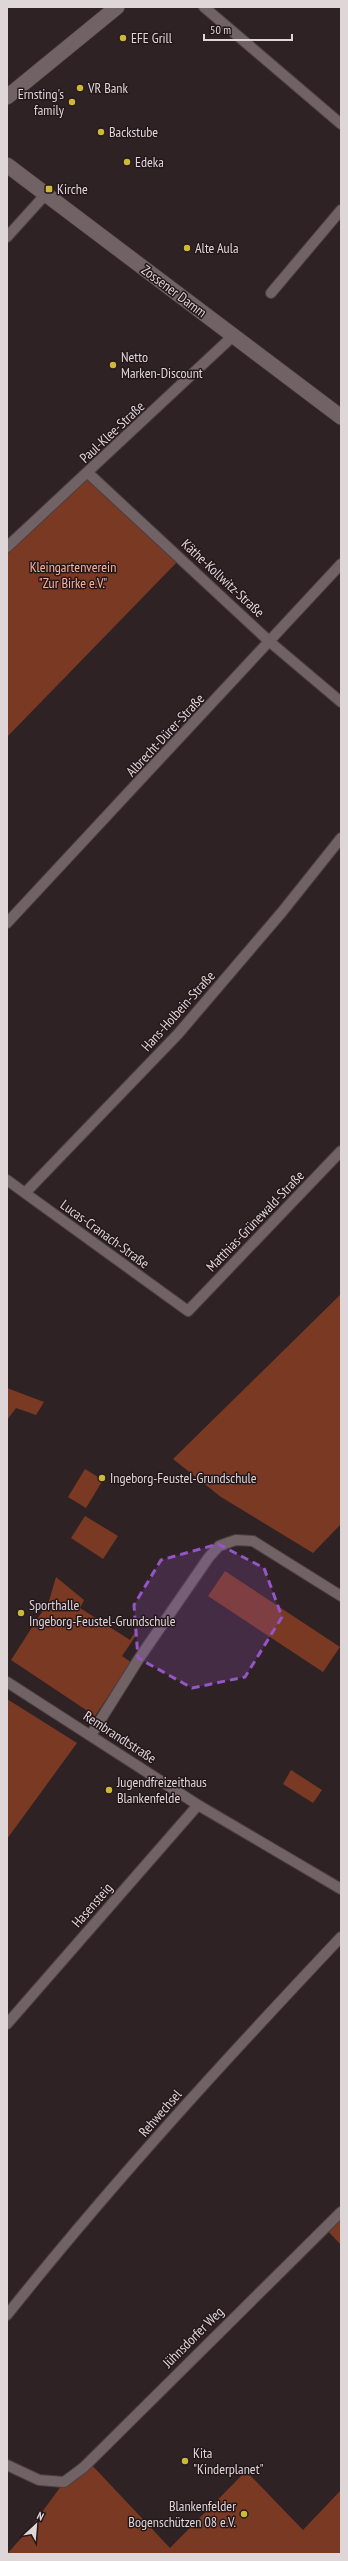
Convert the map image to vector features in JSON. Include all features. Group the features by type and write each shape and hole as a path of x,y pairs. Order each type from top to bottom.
{"main road":[{"path":"7,97 117,7"},
{"name":"Zossener Damm","path":"7,165 340,415"}],"street":[{"path":"204,7 341,124"},
{"path":"7,237 45,195"},
{"path":"271,293 341,210"},
{"name":"Paul-Klee-Straße","path":"7,547 233,336"},
{"name":"Käthe-Kollwitz-Straße","path":"88,473 270,642 341,702"},
{"name":"Albrecht-Dürer-Straße","path":"7,923 341,564"},
{"name":"Hans-Holbein-Straße","path":"25,1193 178,1034 282,912 341,838"},
{"name":"Matthias-Grünewald-Straße","path":"188,1311 341,1151"},
{"name":"Lucas-Cranach-Straße","path":"7,1180 188,1311"},
{"path":"91,1735 184,1592 219,1546 236,1540 253,1541 341,1596"},
{"name":"Rembrandtstraße","path":"7,1682 198,1804 341,1889"},
{"name":"Hasensteig","path":"7,2024 198,1804"},
{"name":"Rehwechsel","path":"7,2315 116,2184 214,2072 341,1937"},
{"name":"Jühnsdorfer Weg","path":"7,2465 39,2480 64,2482 84,2468 341,2212"}],"highlighted area":[{"path":"218,1544 264,1568 282,1617 245,1677 192,1688 138,1658 134,1605 161,1560"}],"green space":[{"name":"Kleingartenverein \"Zur Birke e.V.\"","path":"88,473 181,558 7,737 7,547"},
{"path":"341,1294 341,1524 313,1553 221,1497 173,1459"},
{"path":"7,1388 44,1402 36,1415 16,1408 7,1420"},
{"path":"85,1469 103,1480 86,1508 68,1497"},
{"path":"85,1516 118,1536 103,1559 71,1538"},
{"path":"225,1571 340,1647 323,1672 208,1596"},
{"path":"56,1577 84,1600 80,1608 130,1640 135,1632 137,1634 122,1656 131,1662 95,1716 11,1660 49,1601"},
{"path":"7,1699 77,1743 7,1839"},
{"path":"291,1770 322,1790 313,1803 283,1784"},
{"path":"341,2218 341,2245 325,2228"},
{"path":"89,2462 170,2548 246,2471 303,2530 341,2490 341,2554 7,2554 32,2526 64,2482"}],"place":[{"name":"EFE Grill","path":"123,38"},
{"name":"VR Bank","path":"80,88"},
{"name":"Ernsting's family","path":"72,102"},
{"name":"Backstube","path":"101,132"},
{"name":"Edeka","path":"127,162"},
{"name":"Kirche","path":"49,189"},
{"name":"Alte Aula","path":"187,248"},
{"name":"Netto Marken-Discount","path":"113,365"},
{"name":"Ingeborg-Feustel-Grundschule","path":"102,1478"},
{"name":"Sporthalle Ingeborg-Feustel-Grundschule","path":"21,1613"},
{"name":"Jugendfreizeithaus Blankenfelde","path":"109,1790"},
{"name":"Kita \"Kinderplanet\"","path":"185,2461"},
{"name":"Blankenfelder Bogenschützen 08 e.V.","path":"244,2514"}]}
